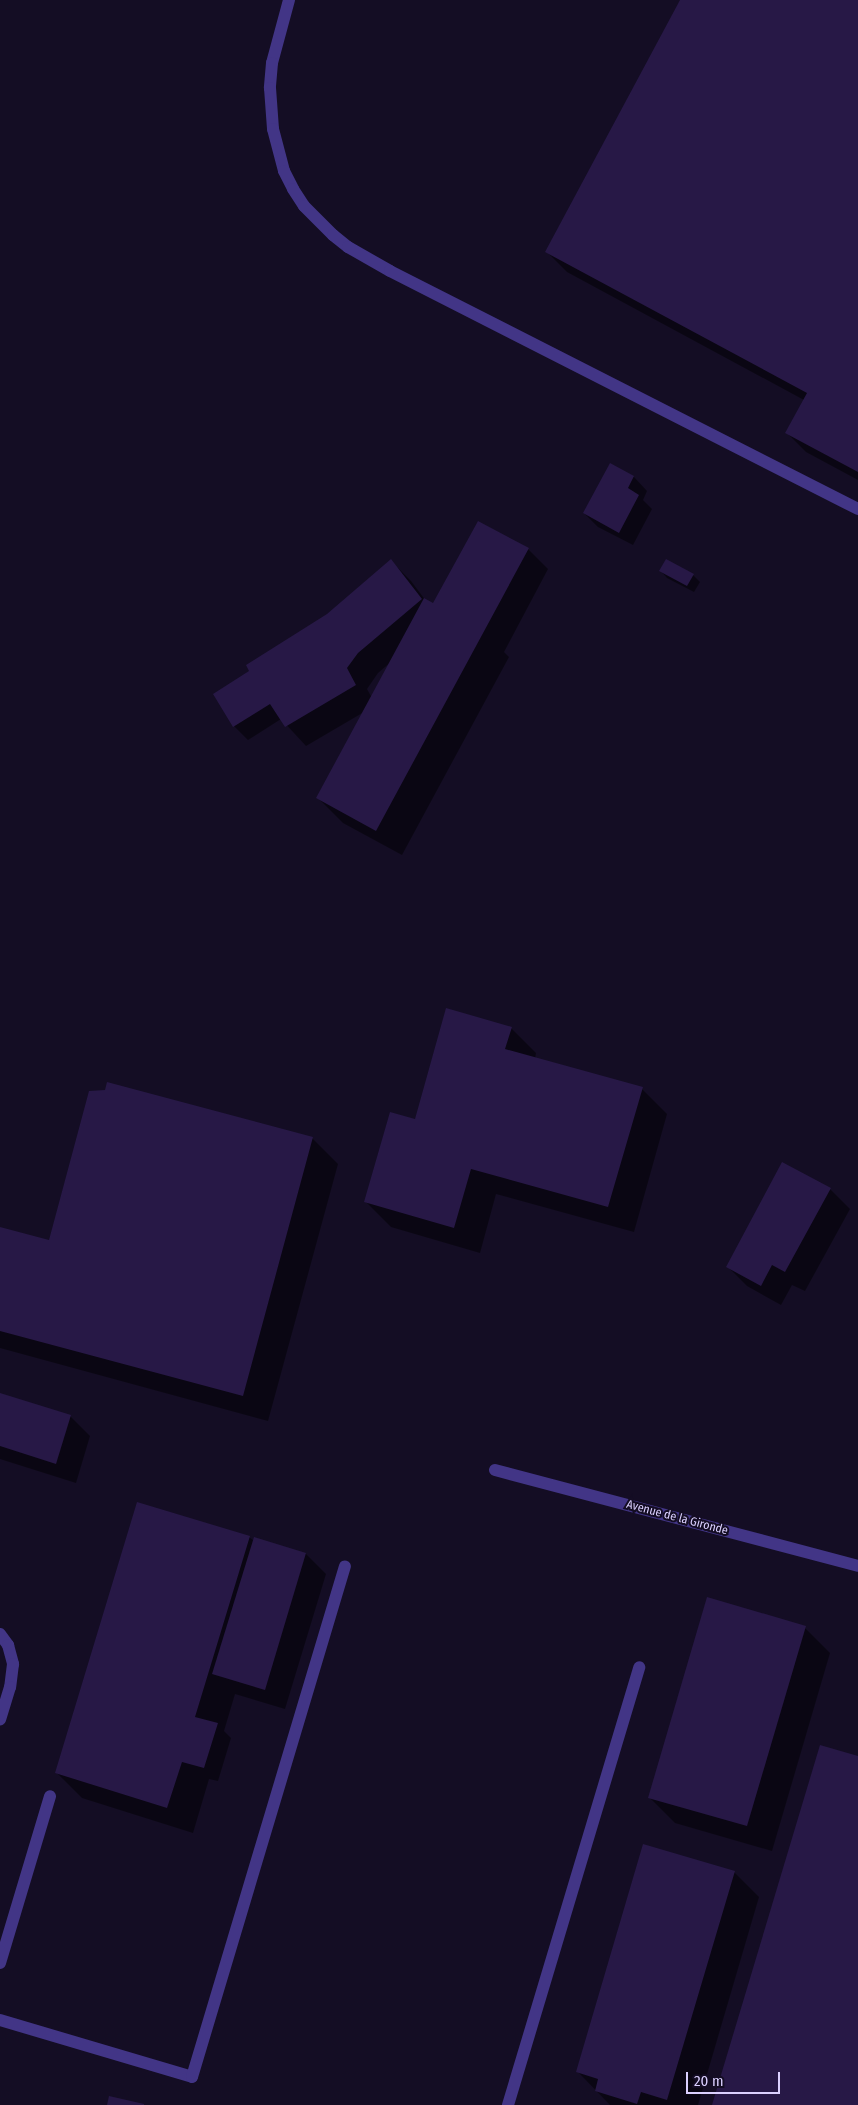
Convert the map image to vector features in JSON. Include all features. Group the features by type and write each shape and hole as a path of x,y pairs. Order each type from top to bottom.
{"lane":[{"path":"289,0 272,63 270,88 273,129 284,171 292,189 304,206 333,235 348,247 390,271 858,508"},
{"name":"Avenue de la Gironde","path":"495,1470 858,1566"},
{"path":"0,2020 192,2077 345,1566"},
{"path":"0,1634 8,1645 13,1664 10,1687 0,1719"},
{"path":"508,2105 639,1667"},
{"path":"0,1963 50,1796"}],"building":[{"path":"680,0 858,0 858,472 785,433 807,393 545,252"},
{"path":"610,463 634,476 628,488 639,495 619,533 583,513"},
{"path":"478,521 529,548 376,831 316,798 424,598 433,603"},
{"path":"391,559 422,599 358,653 347,668 356,685 285,727 270,704 233,727 213,694 249,671 246,665 327,614"},
{"path":"666,559 694,574 687,586 659,571"},
{"path":"446,1008 512,1027 505,1049 643,1087 608,1207 471,1169 454,1228 364,1202 390,1112 415,1119"},
{"path":"107,1082 313,1137 243,1396 0,1331 0,1227 49,1240 89,1091 105,1090"},
{"path":"782,1162 831,1188 785,1272 772,1265 761,1286 726,1267"},
{"path":"0,1393 71,1415 56,1464 0,1446"},
{"path":"137,1502 250,1536 195,1717 218,1723 204,1768 182,1762 167,1808 55,1773"},
{"path":"254,1537 306,1553 265,1690 212,1674"},
{"path":"707,1597 806,1626 747,1826 648,1798"},
{"path":"820,1745 858,1756 858,2105 712,2105"},
{"path":"643,1844 735,1871 667,2100 641,2092 637,2104 595,2091 598,2079 576,2072"},
{"path":"109,2096 144,2104 144,2105 107,2105"}]}
